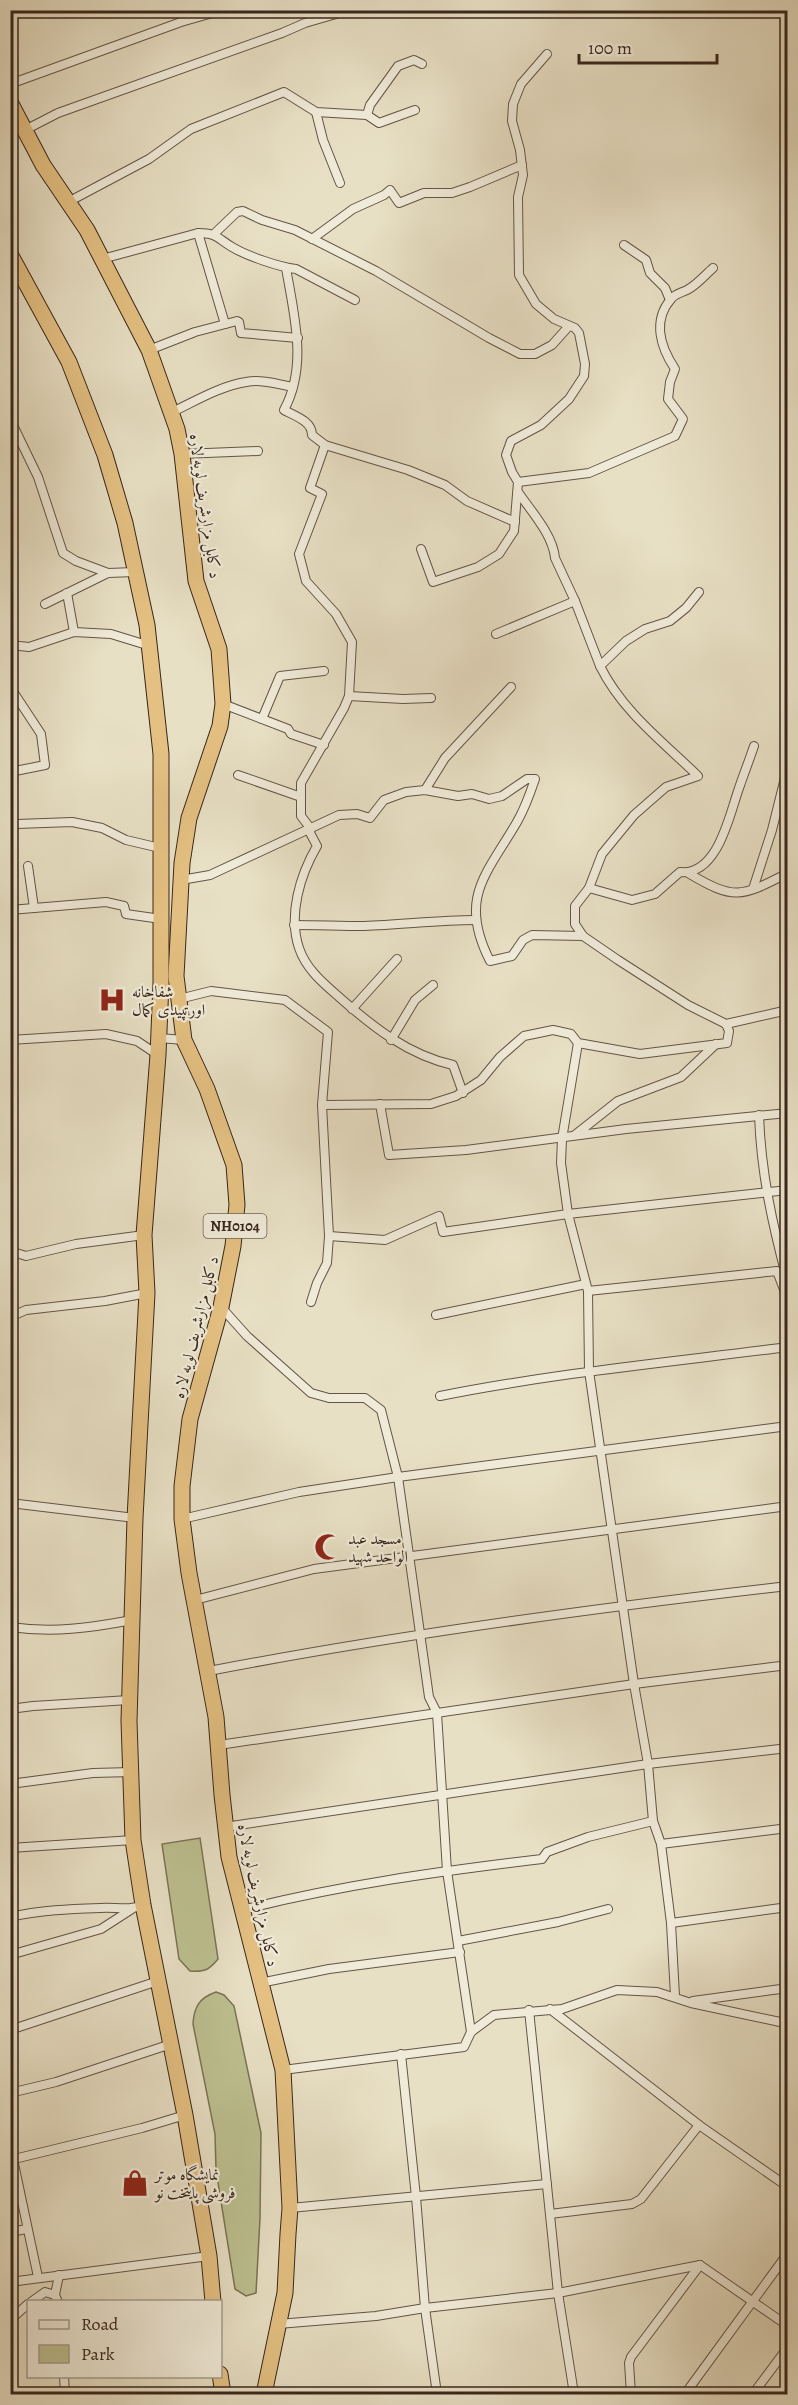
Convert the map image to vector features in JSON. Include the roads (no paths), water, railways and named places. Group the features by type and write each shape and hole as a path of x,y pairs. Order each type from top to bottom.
{"highway":[{"name":"د کابل مزارشریف لویه لاره","path":"10,102 43,165 87,230 149,350 177,429 182,454 196,581 219,649 223,704 220,726 189,818 181,880 176,976 184,1040 207,1089 234,1165 237,1205 234,1246 221,1307 190,1419 182,1486 182,1519 209,1671 219,1745 229,1857 283,2070 290,2208 285,2293 264,2394"},
{"path":"10,254 73,373 105,455 125,523 150,646 161,754 159,1038 144,1235 147,1293 135,1518 129,1700 133,1840 137,1907 158,1981 185,2115 209,2256 213,2300"},
{"path":"221,2378 223,2394"}],"street":[{"path":"10,14 20,10"},
{"path":"10,84 181,22 223,10"},
{"path":"25,130 58,113 305,23 336,14"},
{"path":"422,549 433,582 478,567 499,554 514,531 515,522 518,482 506,455 511,441 541,425 569,399 584,376 585,364 579,333 575,328 554,319 536,304 519,275 518,197 523,175 512,121 513,104 521,84 547,54"},
{"path":"367,115 370,105 398,66 414,60 422,64"},
{"path":"68,202 150,159 191,129 284,92 316,112 367,115 379,123 415,110"},
{"path":"316,112 323,140 340,183"},
{"path":"312,239 353,209 390,190 399,203 424,193 452,193 522,165"},
{"path":"215,233 237,212 243,211 312,239 376,271 520,354 535,354 552,345 569,326"},
{"path":"102,259 198,233 215,233 234,248 286,268 296,269 355,300"},
{"path":"198,233 225,324"},
{"path":"624,245 646,260 650,273 665,288 670,300"},
{"path":"286,268 298,338 293,387 284,410 309,424 312,435 325,445 427,477 446,485 467,501 515,522"},
{"path":"518,482 589,473 675,436 683,419 668,399 670,382 675,369 660,340 661,319 670,300 677,294 688,290 713,268"},
{"path":"149,350 195,332 238,321 241,333 298,338"},
{"path":"170,413 246,381 293,387"},
{"path":"10,419 38,477 63,553 76,561 108,573 135,572"},
{"path":"325,445 310,488 322,494 299,554 306,581 336,614 352,642 349,696 301,783 301,816 317,846 305,865 297,900 294,925 298,948 315,976 391,1040 437,1062 453,1065 463,1093"},
{"path":"182,454 258,450"},
{"path":"518,492 548,537 611,689 681,762 698,776 666,788 634,815 602,854 589,888 575,906 575,924 583,936 641,976 688,1005 726,1024 788,1010"},
{"path":"45,603 108,573"},
{"path":"600,666 626,641 645,629 670,621 687,608 699,592"},
{"path":"67,594 74,632"},
{"path":"496,634 575,601"},
{"path":"10,645 29,647 74,632 111,634 150,646"},
{"path":"262,719 280,676 324,671"},
{"path":"10,687 41,734 45,765 10,772"},
{"path":"425,790 445,758 511,687"},
{"path":"349,696 431,698"},
{"path":"223,704 289,729 291,734 324,745"},
{"path":"688,873 708,861 722,840 754,746"},
{"path":"753,889 772,830 788,766"},
{"path":"238,775 301,797"},
{"path":"181,880 210,875 339,815 357,814 370,818 384,800 406,792 425,790 458,796 472,794 489,799 502,796 527,779 535,779 527,803 484,876 475,899 475,920 479,941 490,961 512,956 523,940 532,935 583,936"},
{"path":"17,824 72,822 102,828 126,840 160,848"},
{"path":"28,866 34,908"},
{"path":"589,888 632,900 655,894 680,872 688,873 721,891 740,894 788,873"},
{"path":"10,910 114,902 124,906 126,914 161,919"},
{"path":"294,925 363,926 435,920 475,920"},
{"path":"352,1009 397,959"},
{"path":"391,1040 415,1000 433,985"},
{"path":"179,999 211,991 285,1000 328,1032 322,1105 329,1236 327,1263 311,1302"},
{"path":"322,1105 431,1104 463,1093 481,1080 500,1057 524,1036 553,1030 571,1035 578,1043 640,1054 727,1043 729,1031 726,1024"},
{"path":"10,1040 106,1034 137,1041 158,1055"},
{"path":"159,1038 184,1040"},
{"path":"578,1043 562,1139 561,1163 568,1214 587,1288 589,1371 634,1684 648,1764 653,1821 661,1844 671,1923 675,1996"},
{"path":"574,1136 618,1101 681,1077 717,1044"},
{"path":"380,1104 389,1155 466,1150 788,1113"},
{"path":"759,1115 760,1156 766,1192 788,1283"},
{"path":"329,1236 385,1240 439,1216 443,1232 568,1214 788,1190"},
{"path":"10,1251 26,1256 76,1244 144,1235"},
{"path":"436,1315 587,1288 777,1271 788,1300"},
{"path":"10,1317 26,1310 147,1293"},
{"path":"221,1307 247,1336 311,1393 329,1398 365,1398 381,1410 398,1476 429,1697 437,1713 447,1871 471,2032"},
{"path":"440,1396 505,1383 589,1371 788,1347"},
{"path":"182,1519 298,1492 398,1476 788,1426"},
{"path":"10,1503 135,1518"},
{"path":"195,1600 314,1569 788,1506"},
{"path":"209,1671 320,1650 623,1605 788,1586"},
{"path":"10,1627 58,1631 132,1620"},
{"path":"219,1745 634,1684 788,1665"},
{"path":"10,1709 129,1700"},
{"path":"225,1827 648,1764 788,1748"},
{"path":"10,1784 93,1773 132,1772"},
{"path":"242,1910 321,1893 447,1871 542,1859 547,1851 588,1837 653,1821"},
{"path":"661,1844 788,1828"},
{"path":"10,1848 133,1840"},
{"path":"671,1923 788,1906"},
{"path":"10,1917 137,1907"},
{"path":"10,1955 101,1929 137,1907"},
{"path":"459,1941 558,1922 608,1909"},
{"path":"260,1983 329,1969 460,1952"},
{"path":"10,2030 158,1981"},
{"path":"691,2002 788,1988"},
{"path":"283,2070 464,2047 471,2032 494,2015 529,2010 562,2009 617,1990 657,1992 788,2025"},
{"path":"550,2009 699,2125 788,2187"},
{"path":"529,2010 558,2293 574,2394"},
{"path":"10,2093 56,2082 171,2044"},
{"path":"401,2054 417,2197 424,2308 438,2394"},
{"path":"38,2277 12,2159 142,2128 185,2115"},
{"path":"550,2214 632,2204 641,2199 699,2125"},
{"path":"290,2208 547,2184"},
{"path":"10,2232 27,2229"},
{"path":"685,2394 788,2253"},
{"path":"10,2282 209,2256"},
{"path":"278,2324 376,2316 424,2308 558,2293 700,2265 788,2326"},
{"path":"631,2394 629,2363 631,2357 700,2265"},
{"path":"33,2300 45,2292 56,2298 59,2275"},
{"path":"10,2320 27,2305"},
{"path":"753,2394 788,2346"},
{"path":"64,2378 65,2394"}],"place":[{"name":"شفاخانه اورتپیدی کمال","path":"112,1000"},
{"name":"مسجد عبد الواحد شهید","path":"328,1547"},
{"name":"نمایشگاه موتر فروشی پایتخت نو","path":"135,2183"}]}
